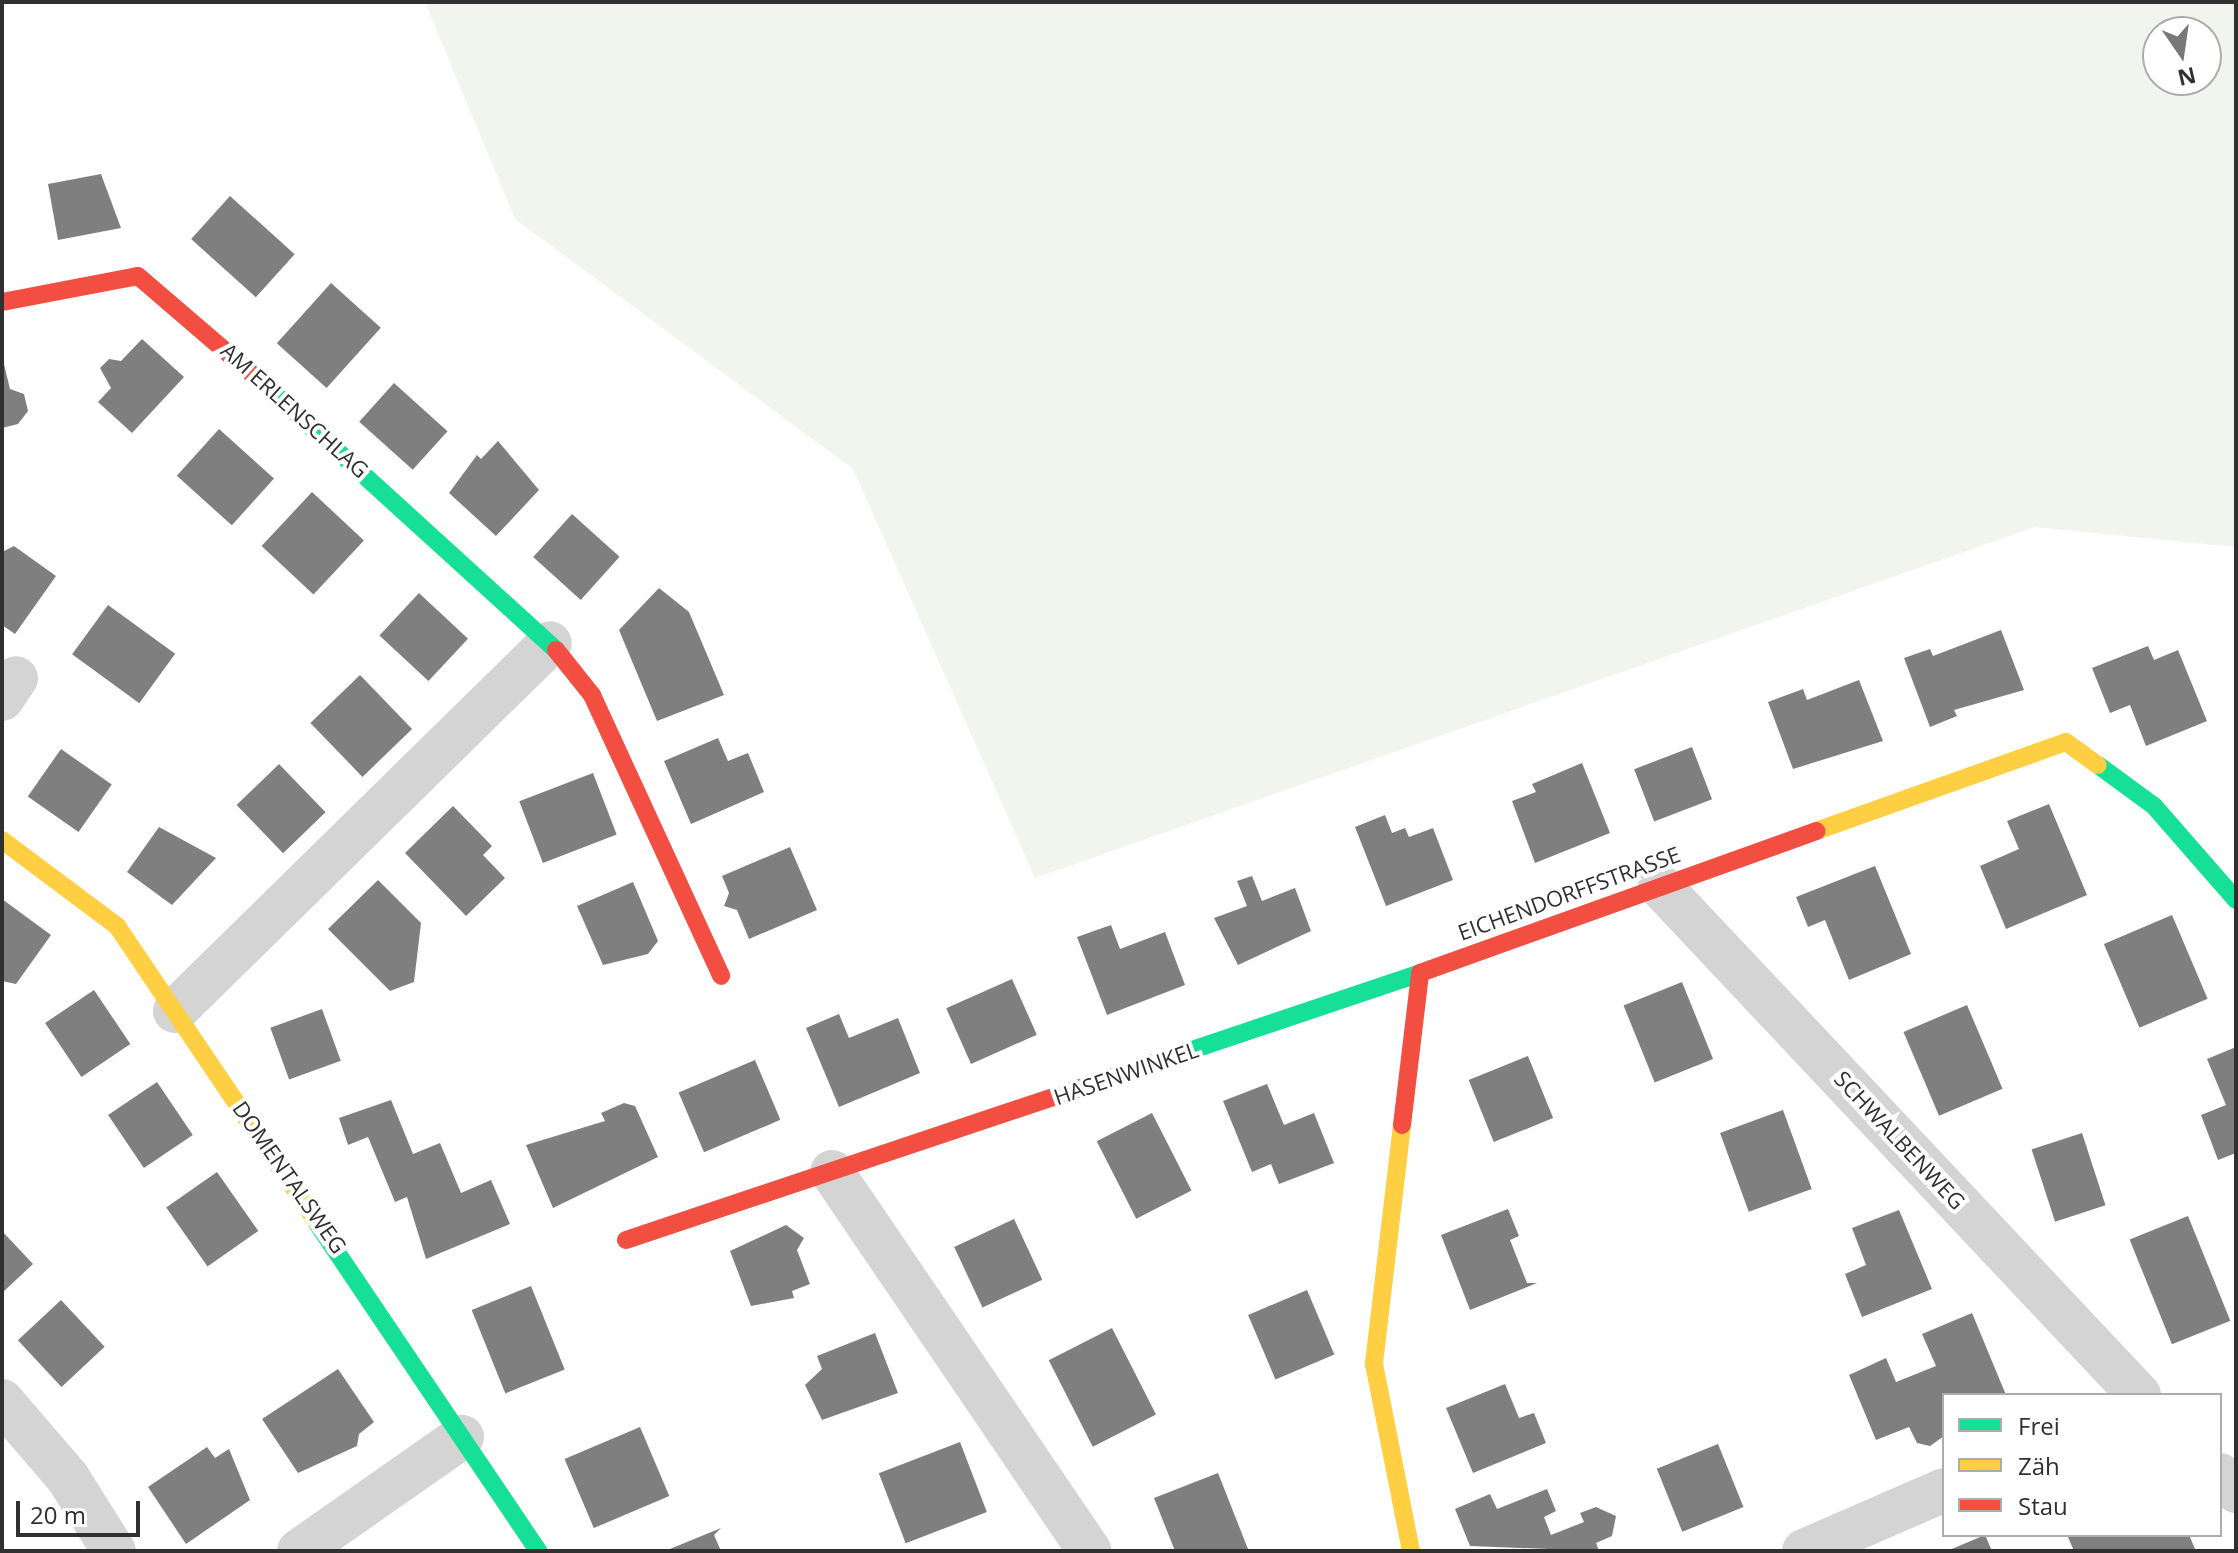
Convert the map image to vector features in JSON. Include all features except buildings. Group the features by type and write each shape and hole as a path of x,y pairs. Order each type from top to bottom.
{"street":[{"name":"AM ERLENSCHLAG","path":"2,302 89,281 138,276 154,285 550,643 592,695 721,976"},
{"path":"175,1011 550,643"},
{"name":"EICHENDORFFSTRASSE","path":"1420,973 2066,742 2154,806 2236,900"},
{"name":"DOMENTALSWEG","path":"2,840 117,926 538,1551"},
{"name":"SCHWALBENWEG","path":"1660,886 2137,1393"},
{"path":"1411,1551 1374,1364 1420,973"},
{"name":"HASENWINKEL","path":"626,1240 1420,973"},
{"path":"832,1172 1090,1551"},
{"path":"2,1401 68,1478 114,1551"},
{"path":"299,1551 462,1437"},
{"path":"1804,1551 1942,1491"}],"shaded area":[{"path":"425,2 2236,2 2236,547 2035,527 1035,878 853,469 515,219"}],"traffic: fast":[{"path":"267,387 556,650"},
{"path":"2098,765 2154,806 2236,900"},
{"path":"1094,1083 1420,973"},
{"path":"317,1223 538,1551"}],"traffic: slow":[{"path":"1816,831 2066,742 2098,765"},
{"path":"2,840 117,926 317,1223"},
{"path":"1402,1125 1374,1364 1411,1551"}],"traffic: jam":[{"path":"2,302 138,276 267,387"},
{"path":"556,650 592,695 721,976"},
{"path":"1402,1125 1420,973 1816,831"},
{"path":"626,1240 1094,1083"}]}
